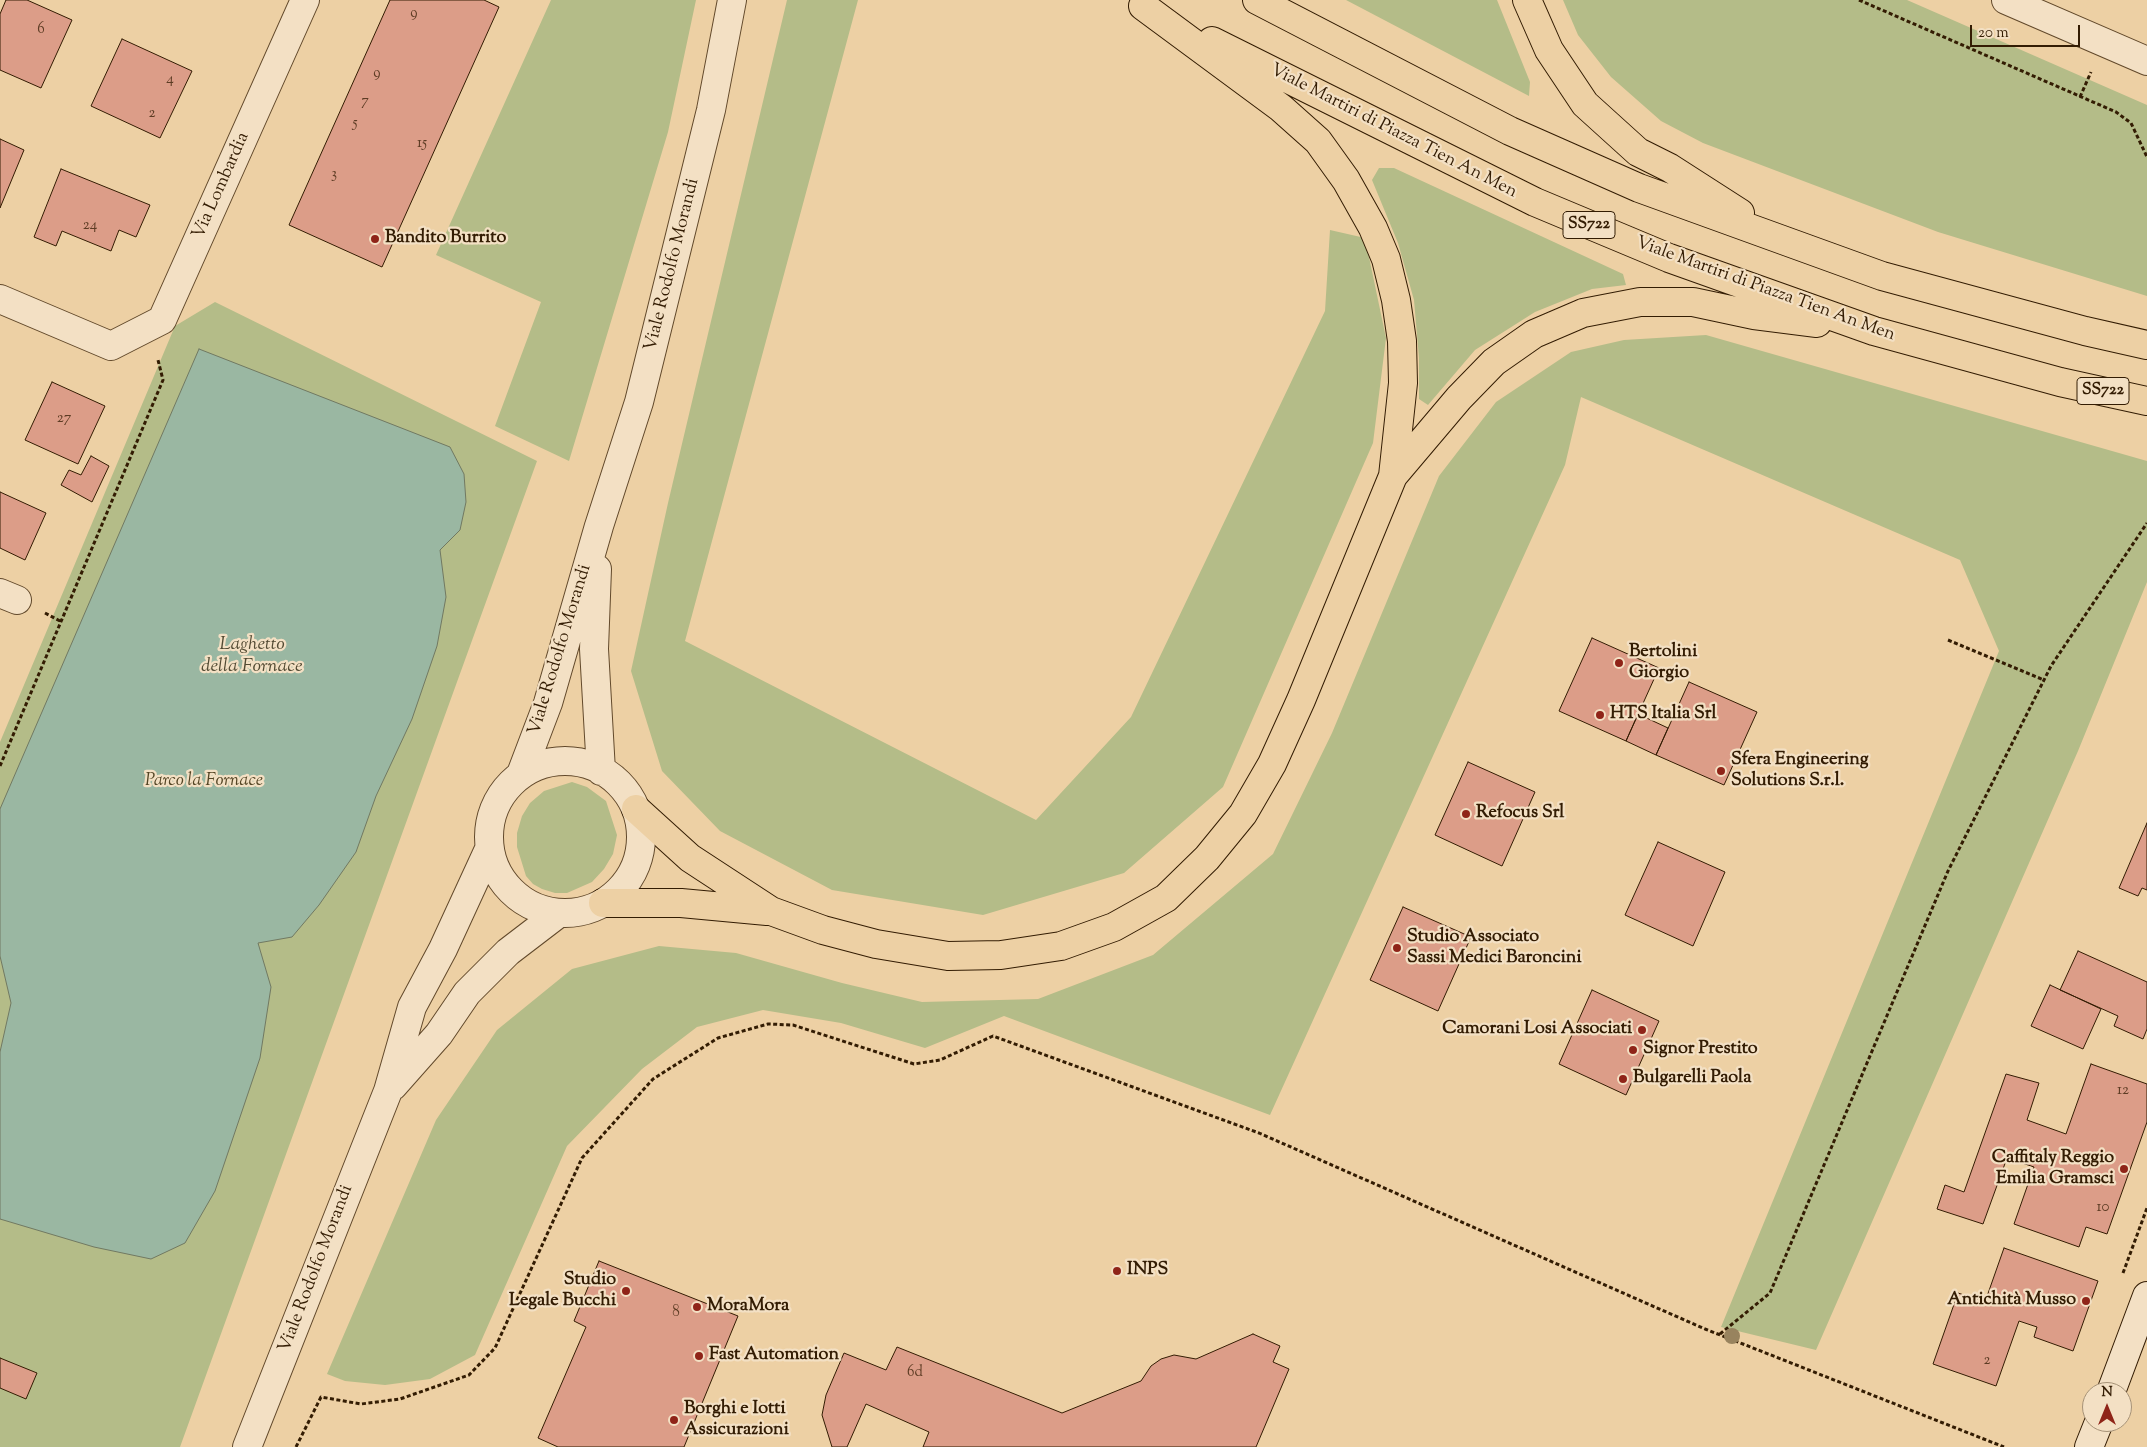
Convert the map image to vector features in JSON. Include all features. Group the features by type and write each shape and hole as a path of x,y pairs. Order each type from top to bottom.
{"highway":[{"path":"1257,0 1510,131 1639,188 1882,276 2085,331 2147,345"},
{"path":"1528,0 1549,50 1565,76 1585,104 1608,126 1638,152 1670,168 1781,240"},
{"path":"1137,3 1281,108 1318,141 1346,180 1373,228 1386,259 1396,300 1402,341 1403,383 1394,476"},
{"name":"Viale Martiri di Piazza Tien An Men","path":"1137,3 1535,202 1669,258 1874,330 2060,382 2147,401"},
{"path":"636,809 690,858 771,911 823,930 876,944 948,956 1001,955 1061,946 1114,927 1166,898 1207,858 1243,814 1272,764 1394,476 1460,398 1494,362 1534,334 1583,313 1640,302 1693,302 1754,315 1874,330"},
{"path":"602,903 681,903 771,911"}],"street":[{"name":"Via Lombardia","path":"0,299 111,346 162,320 305,0"},
{"name":"Viale Rodolfo Morandi","path":"521,774 550,763 576,762 601,771 615,781 636,809 641,830 640,852 632,872 620,890 602,903 581,911 559,913 537,908 517,896 502,880 494,866 489,849 491,820 498,801 521,774 548,703 599,526 639,402 711,110 732,0"},
{"path":"2006,0 2147,61"},
{"name":"Viale Rodolfo Morandi","path":"599,526 594,649 601,771"},
{"name":"Viale Rodolfo Morandi","path":"247,1447 388,1092 412,1007 443,949 489,849"},
{"name":"Viale Rodolfo Morandi","path":"388,1092 439,1034 468,993 508,952 559,913"},
{"path":"2116,1382 2147,1296"}],"path":[{"path":"1859,0 2116,112 2132,123 2147,158"},
{"path":"0,766 163,380 150,326"},
{"path":"1720,1335 1770,1293 1948,871 2051,666 2147,523"},
{"path":"1948,640 2044,680"},
{"path":"296,1447 321,1397 361,1404 400,1399 469,1375 495,1348 582,1158 653,1079 718,1038 768,1024 793,1025 914,1064 940,1060 993,1036 1259,1132 1720,1335 2004,1447"}],"green space":[{"path":"551,0 696,0 668,132 569,461 495,426 541,302 436,255"},
{"path":"787,0 858,0 685,641 1036,820 1131,717 1325,311 1330,230 1365,238 1386,338 1373,443 1223,787 1124,873 983,915 832,890 720,831 662,771 631,671 668,503"},
{"path":"1346,0 1497,0 1530,82 1529,96"},
{"path":"1563,0 1907,0 2147,105 2147,296 1938,232 1703,143 1661,121 1611,77 1578,35"},
{"path":"1379,168 1394,168 1623,274 1626,285 1592,289 1535,312 1475,350 1428,405 1419,399 1419,358 1414,300 1398,243 1372,180"},
{"name":"Laghetto della Fornace","path":"215,302 537,461 180,1447 0,1447 0,742 175,326"},
{"path":"1706,335 2147,461 2147,582 2078,751 1816,1350 1721,1327 1999,651 1960,560 1581,397 1565,465 1270,1115 1004,1016 925,1048 841,1023 763,1010 697,1027 642,1069 567,1146 475,1355 430,1379 385,1385 345,1381 327,1374 436,1120 497,1030 572,969 659,946 736,953 842,983 922,1002 1038,999 1153,955 1273,854 1332,733 1439,476 1496,402 1571,352 1624,340"},
{"path":"572,782 587,787 606,801 617,835 613,854 604,869 592,882 567,893 555,893 533,884 526,876 517,847 517,833 522,816 530,803 544,791"}],"water":[{"name":"Laghetto della Fornace","path":"199,349 450,447 464,474 466,502 460,530 440,550 446,597 437,646 412,719 376,796 356,852 319,905 292,937 258,943 271,987 260,1058 215,1191 185,1243 151,1259 94,1247 0,1219 0,1052 11,1003 0,956 0,809"}],"building":[{"path":"6,0 27,0 72,20 41,88 0,70 0,14"},
{"path":"390,0 484,0 499,7 382,267 289,225"},
{"path":"122,39 192,71 160,138 91,106"},
{"path":"0,139 24,150 0,208"},
{"path":"61,169 150,205 136,237 119,230 111,251 62,231 56,246 34,237"},
{"path":"52,382 105,406 78,464 25,440"},
{"path":"91,456 109,466 92,502 61,485 69,470 81,475"},
{"path":"0,492 46,513 25,560 0,548"},
{"path":"1592,638 1659,668 1626,741 1559,711"},
{"path":"1689,682 1757,712 1724,785 1656,755"},
{"path":"1638,714 1668,728 1656,755 1626,741"},
{"path":"1468,762 1535,792 1502,866 1435,835"},
{"path":"2147,823 2147,890 2142,888 2138,896 2119,888"},
{"path":"1658,842 1725,872 1693,946 1625,915"},
{"path":"1403,907 1471,937 1438,1011 1370,980"},
{"path":"2078,951 2147,982 2147,1029 2143,1039 2114,1026 2118,1016 2060,990"},
{"path":"2050,985 2101,1009 2083,1049 2031,1026"},
{"path":"1592,990 1659,1021 1626,1095 1559,1064"},
{"path":"2091,1064 2147,1084 2147,1122 2107,1234 2086,1227 2079,1247 2014,1224 2034,1167 2007,1158 1983,1224 1937,1209 1945,1185 1964,1192 2006,1074 2039,1083 2027,1120 2066,1134"},
{"path":"2004,1248 2098,1281 2073,1351 2034,1337 2037,1327 2019,1321 1996,1386 1933,1364 1958,1293 1985,1302"},
{"path":"599,1261 738,1316 684,1447 558,1447 538,1438 586,1327 574,1321"},
{"path":"1253,1334 1280,1346 1273,1362 1289,1369 1256,1447 923,1447 929,1432 866,1404 847,1447 832,1447 822,1415 826,1395 844,1353 886,1370 897,1347 1062,1413 1141,1381 1151,1366 1161,1359 1174,1355 1196,1359"},
{"path":"0,1358 37,1373 26,1399 0,1388"}],"place":[{"name":"Bandito Burrito","path":"375,239"},
{"name":"Bertolini Giorgio","path":"1619,663"},
{"name":"HTS Italia Srl","path":"1600,715"},
{"name":"Sfera Engineering Solutions S.r.l.","path":"1721,771"},
{"name":"Refocus Srl","path":"1466,814"},
{"name":"Studio Associato Sassi Medici Baroncini","path":"1397,948"},
{"name":"Camorani Losi Associati","path":"1642,1030"},
{"name":"Signor Prestito","path":"1633,1050"},
{"name":"Bulgarelli Paola","path":"1623,1079"},
{"name":"Caffitaly Reggio Emilia Gramsci","path":"2124,1169"},
{"name":"INPS","path":"1117,1271"},
{"name":"Studio Legale Bucchi","path":"626,1291"},
{"name":"Antichità Musso","path":"2086,1301"},
{"name":"MoraMora","path":"697,1307"},
{"name":"Fast Automation","path":"699,1356"},
{"name":"Borghi e Iotti Assicurazioni","path":"674,1420"}],"park label":[{"name":"Parco la Fornace","path":"204,782"}]}
